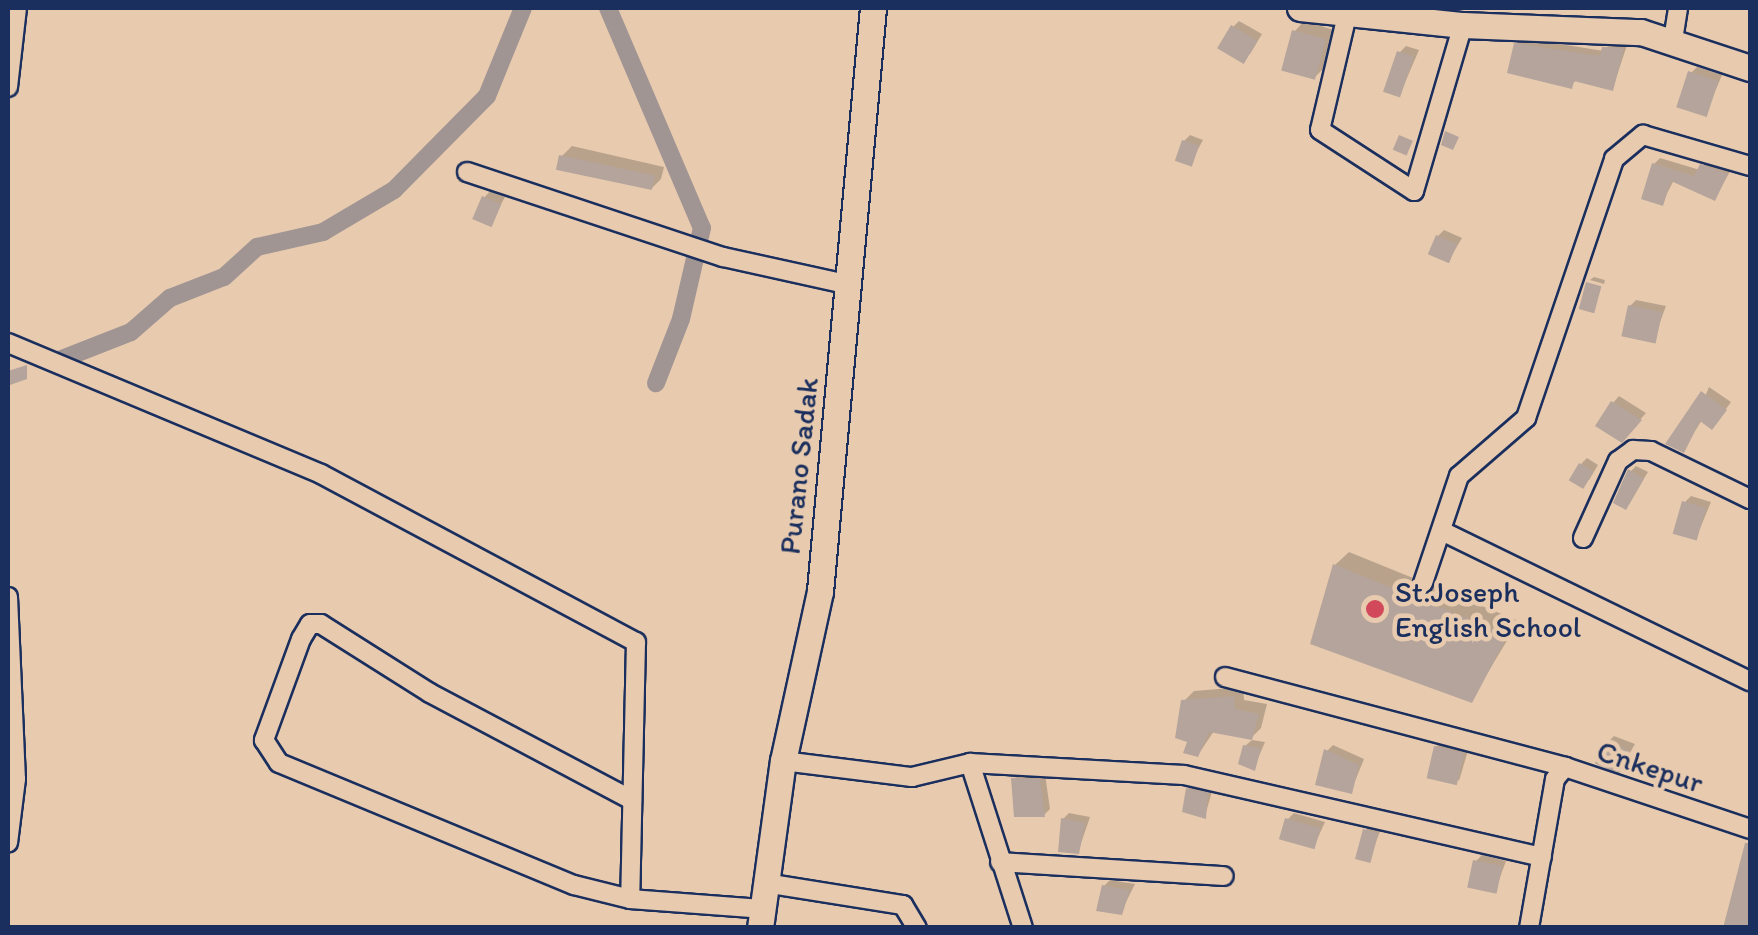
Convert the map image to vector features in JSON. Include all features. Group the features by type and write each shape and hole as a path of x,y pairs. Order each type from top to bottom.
{"main road":[{"name":"Purano Sadak","path":"761,918 783,760 820,591 873,8"},
{"path":"1300,8 1464,25 1642,32 1750,68"}],"street":[{"path":"8,87 16,8"},
{"path":"1673,40 1678,8"},
{"path":"1347,15 1320,130 1414,191 1464,25"},
{"path":"1423,583 1459,476 1526,418 1614,159 1644,135 1750,166"},
{"path":"467,172 723,258 850,284"},
{"path":"8,343 321,474 636,642 630,899"},
{"path":"1584,538 1618,461 1633,450 1651,451 1750,498"},
{"path":"1442,531 1750,681"},
{"path":"8,597 16,779 8,843"},
{"path":"632,800 430,693 321,624 310,624 301,639 264,740 270,758 539,872 630,899 761,918"},
{"path":"1224,677 1565,768"},
{"path":"783,760 912,777 970,763 1184,775 1542,857"},
{"path":"970,763 1023,928"},
{"name":"Cnkepur","path":"1529,928 1555,778 1565,768 1750,828"},
{"path":"1000,862 1224,876"},
{"path":"765,883 903,905 917,928"}],"building":[{"path":"1231,25 1258,41 1244,64 1217,48"},
{"path":"1292,30 1326,39 1315,80 1281,71"},
{"path":"1514,43 1600,56 1602,47 1624,48 1613,91 1574,81 1572,89 1507,73"},
{"path":"1397,51 1414,57 1400,98 1383,92"},
{"path":"1688,71 1718,81 1707,117 1676,107"},
{"path":"1445,131 1459,137 1453,150 1441,145"},
{"path":"1399,135 1413,141 1407,156 1393,150"},
{"path":"1182,140 1199,146 1192,167 1175,161"},
{"path":"559,155 655,175 652,190 556,170"},
{"path":"1652,163 1694,176 1700,164 1728,174 1715,201 1671,181 1663,206 1641,199"},
{"path":"482,196 501,204 492,227 472,219"},
{"path":"1436,235 1457,244 1449,263 1428,254"},
{"path":"1586,282 1601,286 1594,313 1579,309"},
{"path":"1628,305 1662,312 1656,344 1621,336"},
{"path":"27,365 27,379 10,385 8,371"},
{"path":"1701,391 1727,410 1712,430 1700,421 1684,453 1665,444"},
{"path":"1611,401 1642,420 1622,443 1595,426"},
{"path":"1579,463 1594,472 1583,489 1569,480"},
{"path":"1628,469 1644,479 1626,510 1613,503"},
{"path":"1682,501 1706,508 1697,541 1673,534"},
{"path":"1333,564 1508,635 1472,703 1310,644"},
{"path":"1234,696 1235,709 1259,714 1252,740 1209,732 1198,757 1183,753 1187,742 1175,738 1181,700"},
{"path":"1606,740 1630,751 1619,775 1595,764"},
{"path":"1243,745 1261,748 1255,771 1238,764"},
{"path":"1434,746 1464,753 1457,785 1427,778"},
{"path":"1324,749 1359,765 1352,794 1315,785"},
{"path":"1011,778 1040,779 1045,817 1014,817"},
{"path":"1186,788 1208,793 1206,819 1182,812"},
{"path":"1061,818 1085,823 1079,854 1058,852"},
{"path":"1285,818 1321,828 1315,849 1279,839"},
{"path":"1363,829 1378,833 1370,863 1355,859"},
{"path":"1745,843 1750,843 1750,928 1723,928"},
{"path":"1473,860 1502,866 1497,894 1467,887"},
{"path":"1102,885 1130,890 1122,915 1096,911"}],"waterway":[{"path":"62,359 131,332 170,298 224,277 257,247 323,232 394,190 487,96 523,8"},
{"path":"608,8 702,228 681,319 656,383"}],"place":[{"name":"St.Joseph English School","path":"1375,609"}]}
